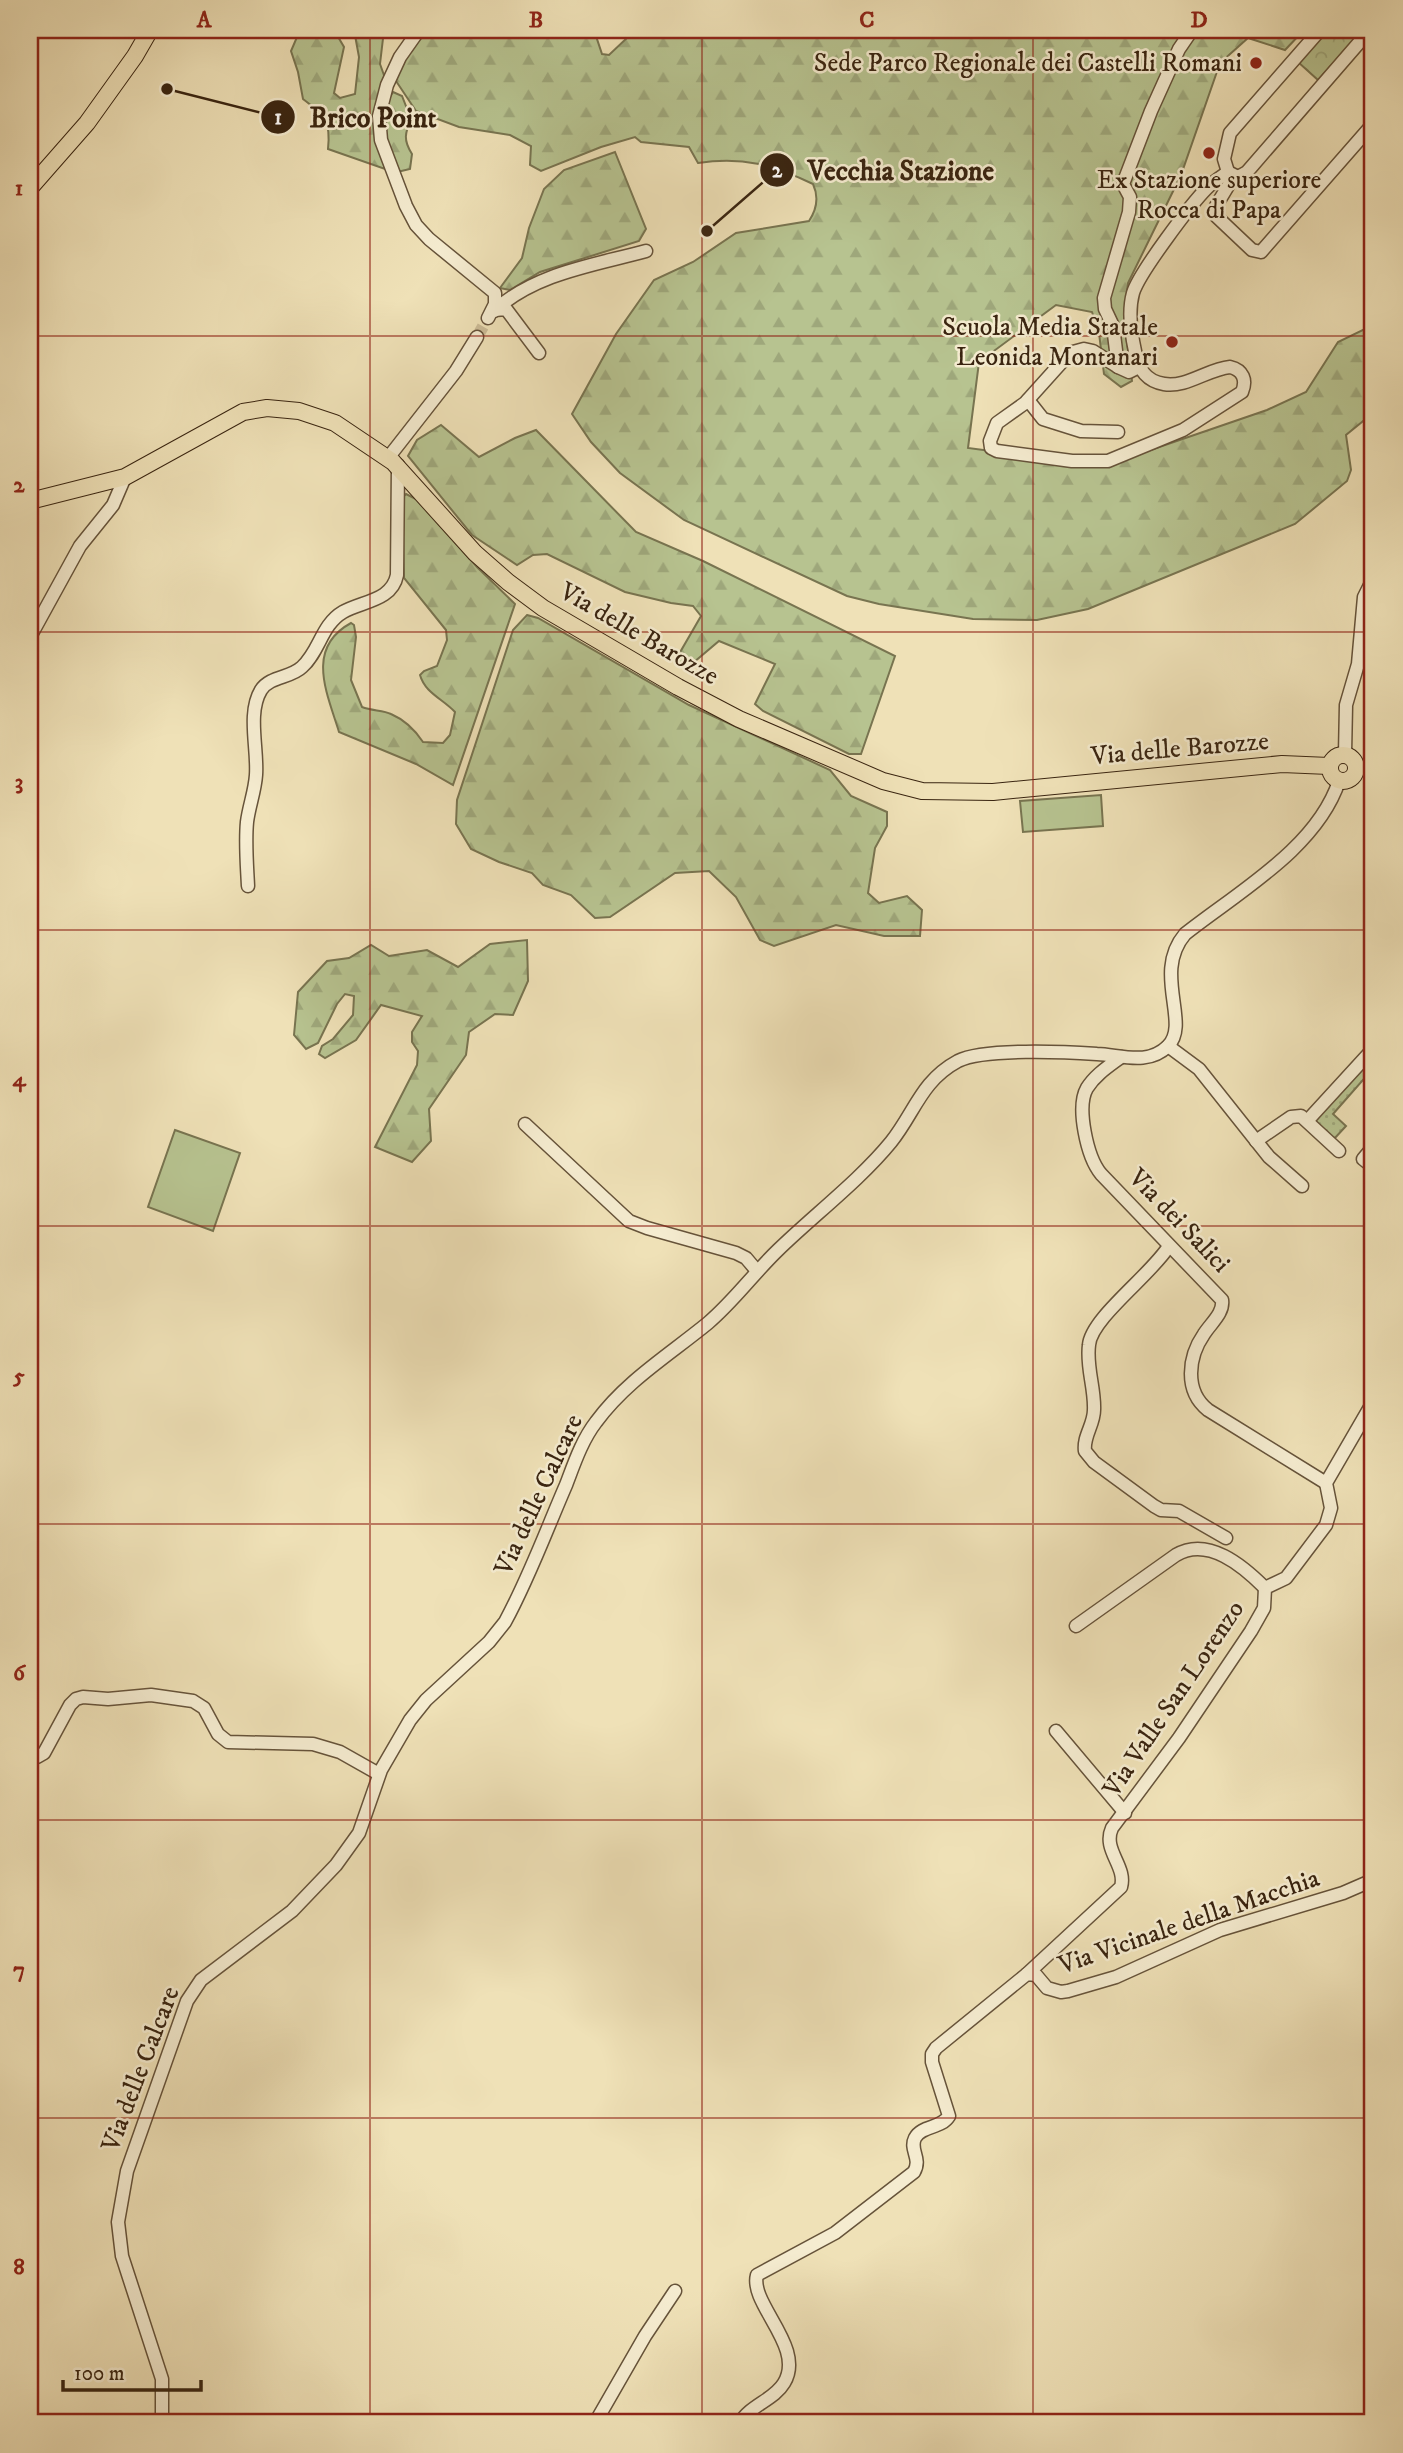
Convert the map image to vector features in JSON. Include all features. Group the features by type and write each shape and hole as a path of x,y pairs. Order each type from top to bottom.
{"main road":[{"path":"30,188 87,122 135,56 150,30"},
{"name":"Via delle Barozze","path":"30,500 48,498 125,477 243,412 260,408 299,411 335,423 393,461 467,546 508,582 544,608 678,687 739,719 883,781 922,791 993,792 1298,764 1373,764"},
{"path":"1339,781 1332,776 1344,762"}],"street":[{"path":"419,30 400,57 387,85 380,111 381,140 416,225 494,291 496,300 492,314"},
{"path":"1118,367 1113,326 1105,309 1104,298 1129,212 1130,197 1123,184 1151,111 1179,49 1192,30"},
{"path":"1320,30 1230,133 1224,159 1231,174 1241,177 1247,172 1370,30"},
{"path":"1231,174 1216,206 1216,216 1252,250 1261,252 1373,124"},
{"path":"1139,367 1129,372 1093,351 1079,350 1061,363 1028,400 995,425 990,441 993,449 1072,461 1102,462 1183,430 1240,395 1245,385 1242,373 1230,367 1168,385 1150,379 1139,367 1131,316 1136,284 1202,194 1231,174"},
{"path":"492,314 505,300 544,279 646,251"},
{"path":"492,314 506,309 539,353"},
{"path":"248,886 247,825 256,776 255,714 258,697 267,684 293,674 304,666 332,620 348,609 386,594 394,585 397,568 393,461 456,372 477,337"},
{"path":"1028,400 1043,419 1081,431 1118,432"},
{"path":"30,637 80,546 109,512 125,477"},
{"path":"1344,762 1346,705 1358,664 1364,597 1373,579"},
{"path":"1302,1186 1256,1141 1199,1069 1168,1046 1174,1038 1176,1027 1171,969 1185,934 1279,862 1300,842 1327,809 1339,781"},
{"name":"Via delle Calcare","path":"162,2423 163,2389 159,2366 118,2238 120,2199 131,2158 185,2007 195,1987 204,1977 292,1911 331,1871 359,1833 379,1774 414,1714 485,1647 505,1622 580,1451 596,1421 645,1371 719,1313 757,1271 878,1156 897,1133 924,1090 949,1067 967,1058 984,1054 1089,1053 1121,1058 1145,1058 1168,1046"},
{"path":"1308,1120 1373,1049"},
{"name":"Via dei Salici","path":"1121,1058 1097,1077 1085,1092 1083,1112 1089,1153 1098,1170 1223,1303 1221,1312 1200,1340 1195,1354 1191,1387 1195,1398 1208,1410 1326,1483"},
{"path":"1256,1141 1291,1117 1301,1116 1339,1151"},
{"path":"525,1124 629,1221 641,1227 736,1253 746,1258 757,1271"},
{"path":"1373,1147 1363,1159 1373,1167"},
{"path":"1169,1246 1091,1335 1088,1351 1094,1412 1085,1440 1085,1451 1091,1460 1157,1508 1179,1511 1226,1538"},
{"path":"1326,1483 1373,1402"},
{"name":"Via Valle San Lorenzo","path":"1027,1974 1121,1887 1122,1875 1108,1838 1112,1828 1180,1738 1260,1617 1265,1604 1265,1588 1286,1578 1326,1525 1331,1508 1326,1483"},
{"path":"1076,1626 1176,1555 1188,1550 1204,1549 1231,1560 1265,1588"},
{"path":"30,1757 44,1754 76,1699 151,1695 190,1700 199,1704 208,1713 218,1734 228,1742 300,1742 319,1745 344,1754 379,1774"},
{"path":"1056,1731 1125,1813"},
{"name":"Via Vicinale della Macchia","path":"740,2423 750,2410 782,2385 788,2369 781,2334 756,2289 757,2275 828,2237 913,2174 918,2162 913,2148 914,2139 921,2132 945,2122 949,2116 932,2062 933,2052 1027,1974 1036,1975 1047,1988 1054,1991 1068,1991 1116,1977 1220,1930 1343,1893 1373,1880"},
{"path":"595,2423 645,2336 675,2291"}],"green space":[{"path":"300,30 334,30 344,47 334,93 340,98 355,94 359,57 354,30 384,30 380,64 385,78 375,125 385,169 328,149 327,125 321,115 303,99 291,51"},
{"path":"425,30 599,30 596,36 602,54 609,55 630,35 641,30 1304,30 1285,50 1248,38 1220,63 1181,175 1128,283 1124,319 1132,381 1121,387 1104,374 1099,333 1092,312 1056,305 979,362 968,448 1104,466 1267,410 1306,392 1338,342 1373,325 1373,413 1346,435 1351,470 1347,481 1295,524 1088,609 1037,620 973,619 879,604 847,596 684,520 620,473 591,442 572,414 616,334 654,280 693,262 736,233 809,221 816,203 813,184 757,164 729,161 698,163 689,147 641,142 635,137 601,147 541,171 530,165 531,146 510,135 459,127 416,111 394,78 405,54"},
{"path":"1327,30 1363,30 1318,80 1298,62"},
{"path":"393,92 402,96 411,119 406,136 412,154 410,169 397,172 386,142 384,122"},
{"path":"615,152 646,229 639,241 540,272 510,290 500,288 522,258 529,228 544,189 564,170"},
{"path":"441,425 479,457 536,430 636,532 703,561 895,656 861,754 849,754 763,711 755,704 775,664 719,641 687,668 675,661 701,616 693,606 625,592 547,554 533,555 517,565 472,535 408,456 417,440"},
{"path":"406,494 418,500 477,567 515,604 453,785 416,764 339,732 325,687 324,658 328,645 337,633 351,623 354,625 356,637 351,680 362,707 396,716 417,733 423,742 443,743 450,735 455,712 430,691 420,675 437,666 447,640 446,630 404,578 402,498"},
{"path":"527,615 538,618 689,705 830,770 851,796 887,812 887,826 875,848 868,893 879,903 907,896 922,910 920,936 884,936 836,925 774,946 760,940 736,897 709,871 675,873 610,917 595,918 571,895 543,885 532,873 471,849 456,824 457,800 513,630"},
{"path":"1101,795 1103,826 1023,832 1020,801"},
{"path":"527,940 528,981 513,1015 495,1014 469,1032 466,1055 429,1109 431,1141 412,1162 375,1147 417,1065 418,1051 412,1042 412,1032 422,1016 381,1005 356,1040 325,1058 319,1054 322,1046 333,1039 353,1015 354,996 345,994 337,1004 318,1043 306,1049 294,1035 298,992 327,961 349,958 371,945 389,956 427,950 458,967 490,944"},
{"path":"1373,1055 1373,1076 1369,1073 1333,1114 1346,1126 1334,1139 1314,1120"},
{"path":"175,1130 240,1153 213,1231 148,1207"}],"tunnel":[{"path":"477,337 488,318"}],"place":[{"name":"Sede Parco Regionale dei Castelli Romani","path":"1256,63"},
{"name":"Brico Point","path":"167,89"},
{"name":"Ex Stazione superiore Rocca di Papa","path":"1209,153"},
{"name":"Vecchia Stazione","path":"707,231"},
{"name":"Scuola Media Statale Leonida Montanari","path":"1172,342"}]}
